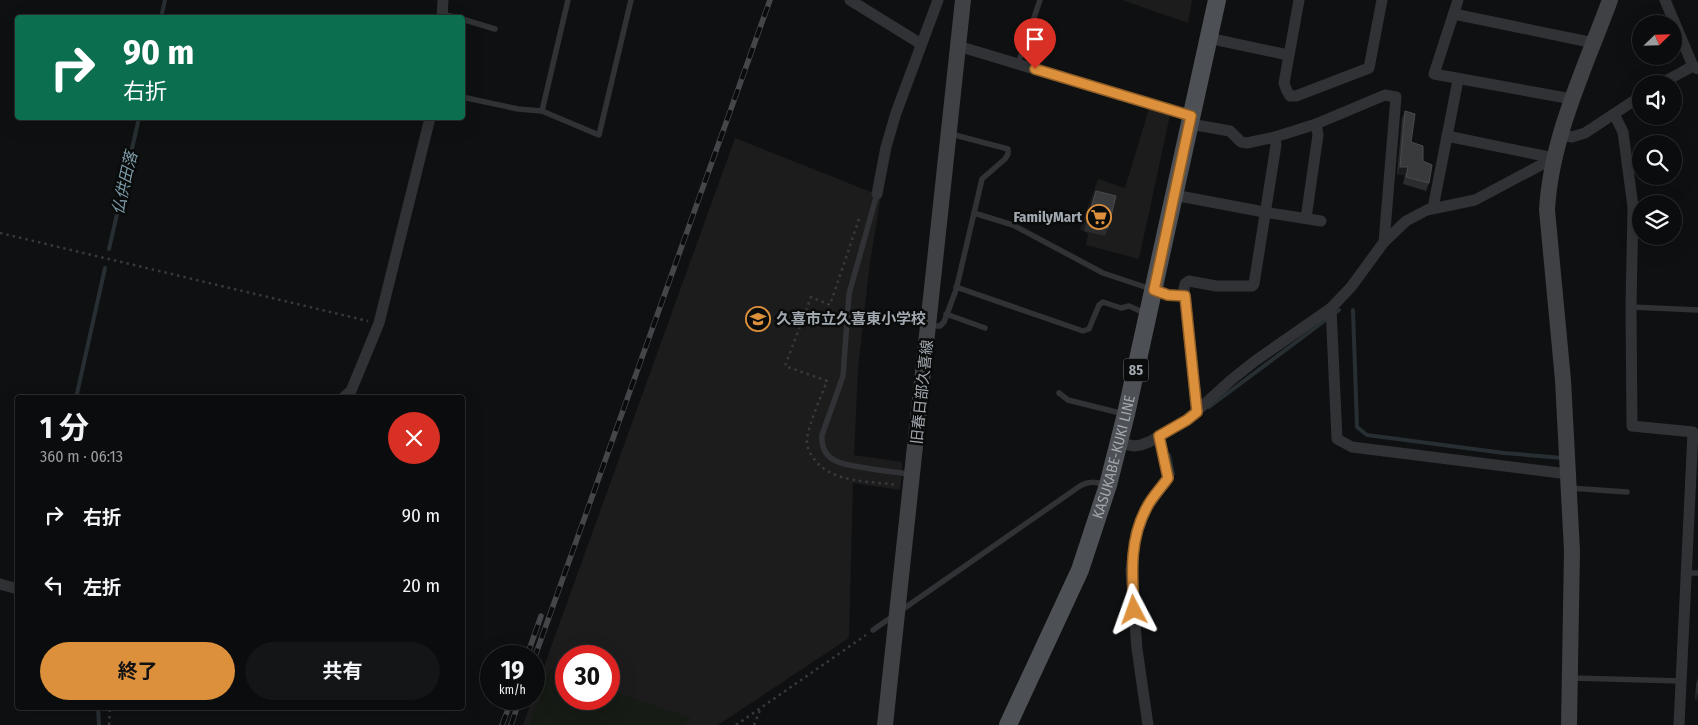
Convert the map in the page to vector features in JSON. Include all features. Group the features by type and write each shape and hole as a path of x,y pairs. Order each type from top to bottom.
{"main road":[{"name":"KASUKABE-KUKI LINE","path":"1008,725 1080,570 1120,443 1217,0"}],"street":[{"path":"442,0 442,15"},
{"path":"850,0 921,44"},
{"path":"877,194 886,148 896,113 938,0"},
{"name":"旧春日部久喜線","path":"885,725 963,0"},
{"path":"1299,0 1284,83 1286,92 1290,96 1296,96 1369,68 1382,0"},
{"path":"1458,0 1434,74 1458,80 1572,99"},
{"path":"1569,725 1572,559 1564,380 1547,210 1548,190 1554,158 1572,99 1610,0"},
{"path":"1665,0 1695,68 1680,75"},
{"path":"1454,14 1594,43"},
{"path":"1208,38 1288,54"},
{"path":"958,46 1230,131 1241,142 1275,137 1316,124 1386,95 1396,97 1384,242"},
{"path":"1433,208 1458,80"},
{"path":"1561,135 1578,136 1632,102"},
{"path":"1614,114 1623,132 1633,208 1631,307 1632,426 1692,432 1692,573 1680,725"},
{"path":"346,395 351,391 379,323 430,120"},
{"path":"1306,218 1318,135 1316,124"},
{"path":"1447,136 1554,158"},
{"path":"1197,412 1185,284 1189,281 1216,286 1252,286 1254,284 1276,145 1275,137"},
{"path":"1120,443 1134,446 1149,442 1187,420 1255,361 1331,308 1350,287 1384,242 1406,221 1433,208 1475,200 1554,158"},
{"path":"1174,195 1321,221"},
{"path":"1154,290 1168,295 1185,296"},
{"path":"1331,308 1337,438 1352,447 1568,481"},
{"path":"1148,725 1137,650 1131,570 1136,535 1147,507 1168,478 1159,436"},
{"path":"0,584 15,587"}],"lane":[{"path":"542,111 568,0"},
{"path":"465,98 518,109 542,111 599,135 631,0"},
{"path":"1018,64 1040,0"},
{"path":"465,20 495,29"},
{"path":"929,326 940,326 944,322 956,287 982,179 1005,159 1008,154 1008,149 949,134"},
{"path":"877,194 850,294 843,376 822,434 822,442 824,450 840,463 913,474"},
{"path":"974,213 1013,225 1103,273 1154,290"},
{"path":"956,287 1083,331 1089,329 1099,305 1103,302 1122,308 1129,306 1148,315"},
{"path":"1631,307 1698,310"},
{"path":"946,314 985,328"},
{"path":"1059,393 1068,400 1126,414"},
{"path":"1568,481 1627,492"},
{"path":"874,630 1086,482 1108,484"},
{"path":"1570,678 1682,681"}],"path":[{"path":"860,217 830,305 811,297 785,366 827,381 807,440 810,453 819,464 831,474 901,486"},
{"path":"0,233 379,323"},
{"path":"736,725 874,630"},
{"path":"754,725 760,709"},
{"path":"109,725 110,710"}],"shaded area":[{"path":"1122,0 1192,0 1188,23"},
{"path":"1149,109 1170,115 1139,259 1086,245 1088,234 1080,229 1098,179 1125,188"},
{"path":"735,138 881,196 870,262 858,369 854,455 902,462 902,473 900,490 853,483 849,638 718,725 523,725 528,710 545,710 545,664"},
{"path":"550,669 555,671 555,710 620,710 620,694 691,718 684,725 529,725 535,710 545,710 545,682"}],"building":[{"path":"1405,111 1415,114 1411,142 1423,146 1423,161 1432,165 1429,183 1406,177 1408,167 1400,167"},
{"name":"FamilyMart","path":"1096,191 1116,196 1108,228 1087,223"}],"waterway":[{"name":"仏供田落","path":"162,15 165,0"},
{"name":"仏供田落","path":"109,249 139,120"},
{"name":"仏供田落","path":"77,395 105,268"},
{"path":"1209,407 1339,310"},
{"path":"1353,310 1357,427 1367,435 1504,453 1563,458"},
{"path":"1169,455 1173,474 1170,479"},
{"name":"仏供田落","path":"98,710 99,725"}],"railway":[{"path":"539,645 770,0"},
{"path":"531,645 541,616"},
{"path":"502,725 508,710"},
{"path":"511,725 516,710"}],"place":[{"name":"FamilyMart","path":"1099,217"},
{"name":"久喜市立久喜東小学校","path":"758,319"}],"route":[{"path":"1035,69 1191,116 1154,290 1168,295 1185,296 1197,412 1159,436 1168,478 1147,507 1136,535 1131,570 1134,610"}]}
